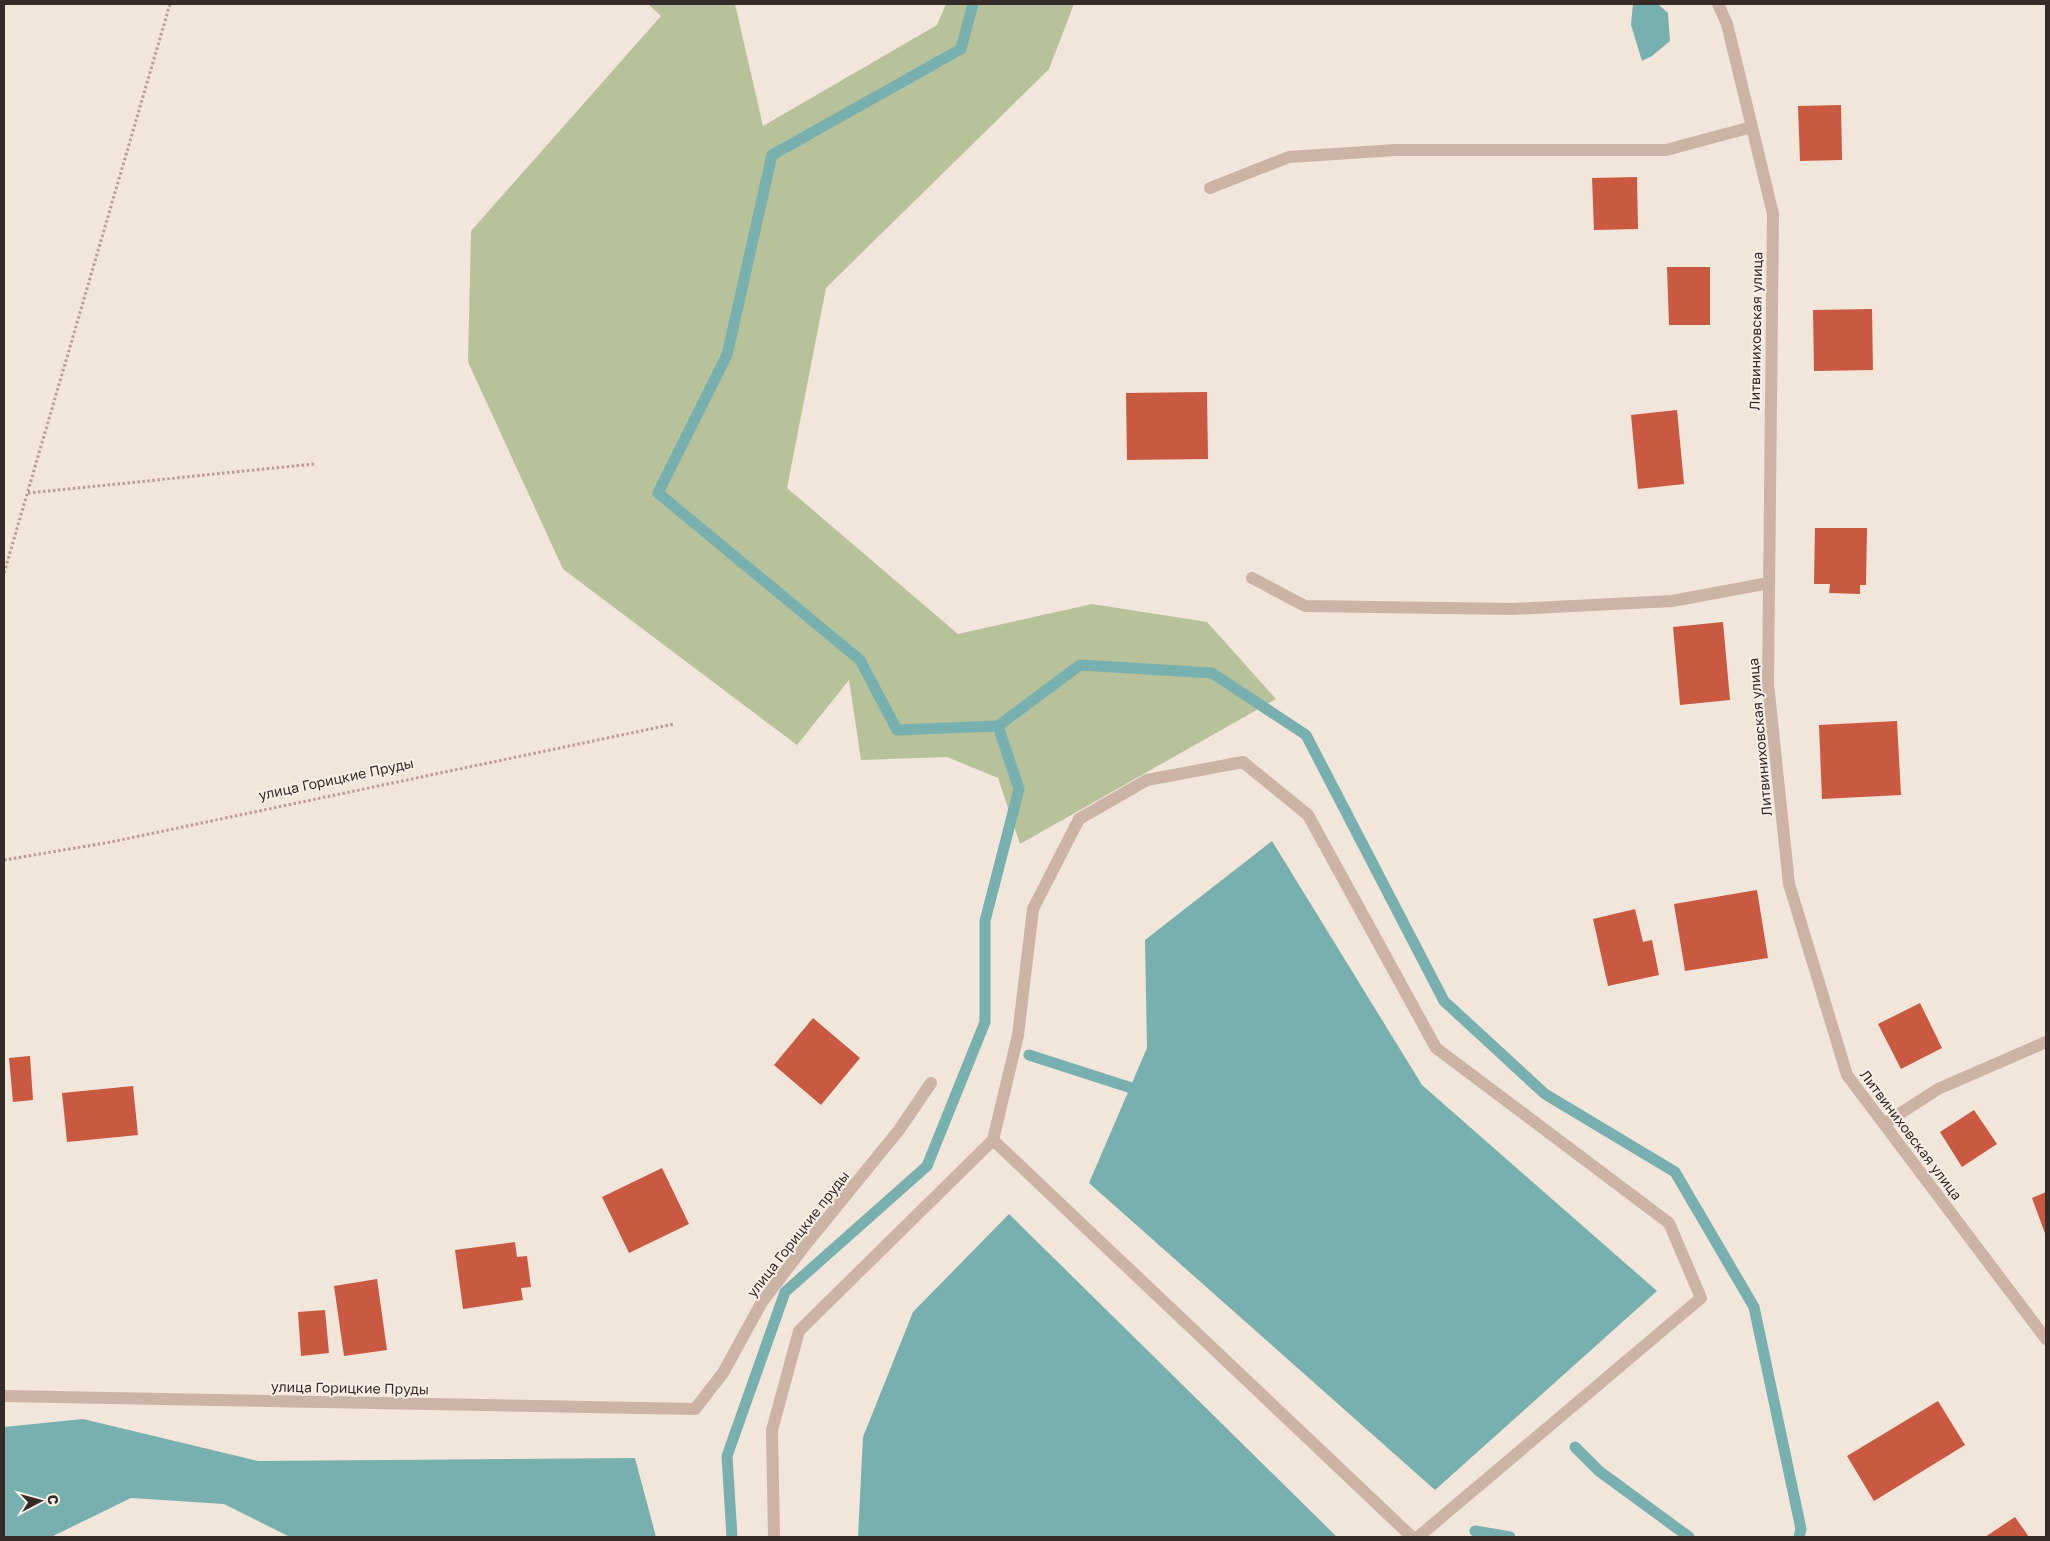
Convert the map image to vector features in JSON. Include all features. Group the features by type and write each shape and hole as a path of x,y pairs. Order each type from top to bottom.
{"street":[{"name":"Литвиниховская улица","path":"1718,4 1727,24 1773,214 1768,684 1789,884 1847,1075 2046,1339"},
{"path":"1210,188 1289,158 1396,150 1666,150 1752,128"},
{"path":"1252,578 1305,606 1513,609 1672,601 1769,583"},
{"path":"774,1537 772,1430 799,1331 993,1140 1018,1035 1033,910 1079,819 1147,780 1243,762 1308,815 1436,1048 1669,1223 1701,1298 1418,1537"},
{"path":"1884,1124 1938,1089 2046,1042"},
{"name":"улица Горицкие пруды","path":"696,1409 723,1372 762,1302 803,1248 899,1130 931,1083"},
{"path":"993,1140 1412,1537"},
{"name":"улица Горицкие Пруды","path":"4,1396 696,1409"}],"path":[{"path":"4,573 170,4"},
{"path":"28,493 314,464"},
{"name":"улица Горицкие Пруды","path":"4,860 111,842 674,724"}],"green space":[{"path":"648,4 735,4 763,126 937,25 946,4 1074,4 1049,69 826,288 787,488 958,634 1092,604 1207,622 1276,699 1020,844 998,778 947,757 861,760 849,680 797,745 563,569 468,362 471,231 661,16"}],"water":[{"path":"1633,4 1658,4 1668,13 1670,41 1652,56 1642,61 1631,25"},
{"path":"1272,841 1422,1085 1657,1291 1435,1490 1089,1183 1147,1048 1145,940"},
{"path":"1009,1214 1337,1537 858,1537 863,1437 913,1312"},
{"path":"83,1419 258,1461 635,1458 656,1537 290,1537 224,1504 131,1498 51,1537 4,1537 4,1427"}],"building":[{"path":"1841,105 1842,160 1800,161 1798,106"},
{"path":"1637,177 1638,229 1594,230 1592,178"},
{"path":"1667,267 1710,267 1710,325 1669,325"},
{"path":"1872,309 1873,370 1814,371 1813,310"},
{"path":"1207,392 1208,459 1127,460 1126,393"},
{"path":"1677,410 1684,484 1638,489 1631,415"},
{"path":"1815,528 1867,528 1866,585 1860,585 1860,594 1829,593 1830,584 1814,584"},
{"path":"1723,622 1730,700 1680,705 1673,627"},
{"path":"1897,721 1901,795 1822,799 1819,725"},
{"path":"1757,890 1768,958 1685,971 1674,904"},
{"path":"1635,909 1643,942 1652,940 1659,975 1608,986 1593,919"},
{"path":"1920,1003 1942,1048 1901,1069 1878,1024"},
{"path":"813,1018 860,1058 821,1105 774,1065"},
{"path":"30,1056 33,1100 13,1102 9,1058"},
{"path":"133,1086 138,1135 67,1142 62,1093"},
{"path":"1974,1110 1997,1144 1962,1167 1940,1132"},
{"path":"662,1168 689,1224 629,1253 602,1197"},
{"path":"2046,1192 2046,1236 2032,1198"},
{"path":"515,1242 517,1257 527,1256 531,1287 521,1288 523,1300 463,1309 455,1250"},
{"path":"377,1279 387,1350 344,1356 334,1286"},
{"path":"325,1310 329,1353 301,1356 298,1312"},
{"path":"1938,1401 1965,1445 1874,1501 1847,1456"},
{"path":"2015,1517 2029,1537 1985,1537"}],"waterway":[{"path":"973,4 961,49 772,155 727,355 658,493 860,660 897,730 998,726 1080,665 1212,673 1306,735 1444,1001 1545,1094 1675,1172 1754,1307 1801,1529 1799,1537"},
{"path":"732,1537 727,1456 785,1292 927,1166 985,1022 985,921 1019,789 998,726"},
{"path":"1029,1055 1144,1092"},
{"path":"1575,1447 1599,1471 1689,1537"},
{"path":"1475,1531 1510,1537"}]}
